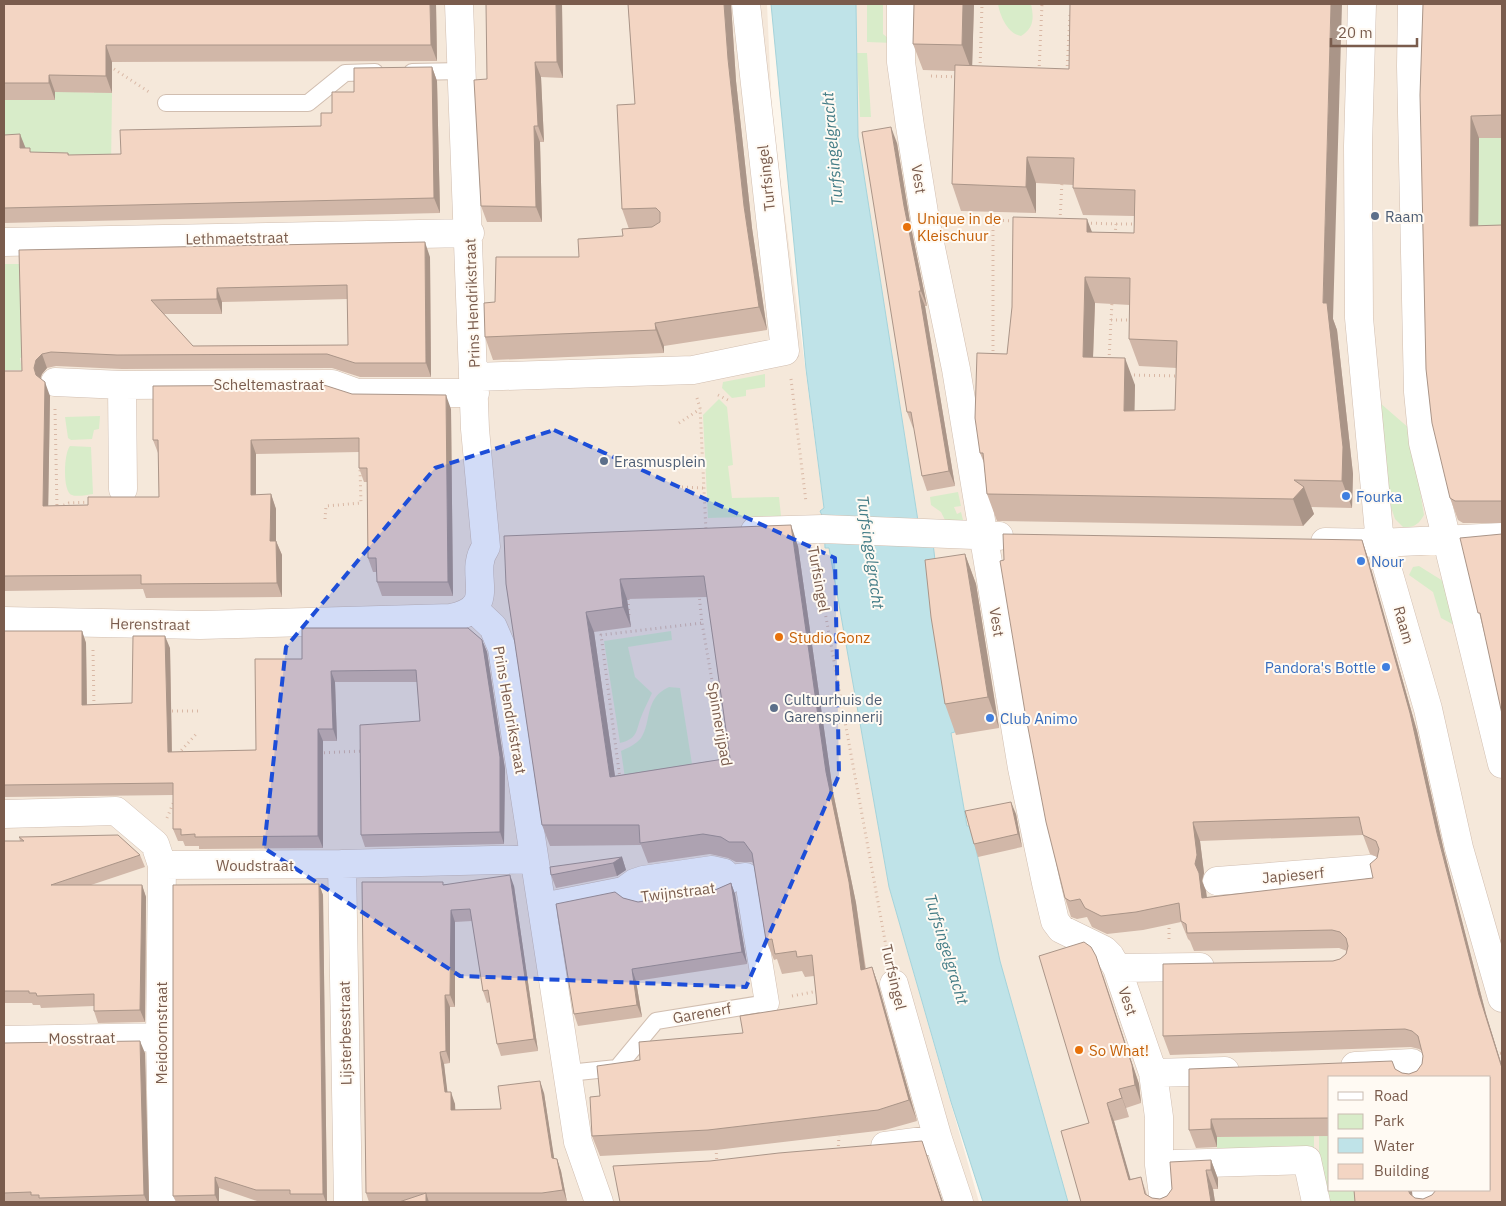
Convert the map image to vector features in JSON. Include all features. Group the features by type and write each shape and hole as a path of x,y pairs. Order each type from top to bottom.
{"street":[{"name":"Prins Hendrikstraat","path":"459,4 470,233 474,385 498,543 481,558 479,599 474,609 493,627 502,648 578,1142 587,1173 599,1202"},
{"name":"Turfsingel","path":"746,4 785,351"},
{"name":"Vest","path":"901,4 902,76 925,219 956,369 1022,768 1055,921 1061,929 1104,950 1117,968 1153,1073 1159,1117 1159,1165 1164,1202"},
{"name":"Raam","path":"1362,4 1358,146 1358,318 1380,543 1428,709 1456,849 1502,998"},
{"path":"1412,4 1411,66 1418,392 1423,443 1502,764"},
{"name":"Lethmaetstraat","path":"4,242 470,233"},
{"path":"474,385 693,370 785,351"},
{"name":"Scheltemastraat","path":"55,382 122,385 332,384 357,393 474,385"},
{"path":"122,385 123,489"},
{"path":"706,532 816,529 1023,536"},
{"path":"1301,542 1380,543 1502,537"},
{"name":"Herenstraat","path":"4,622 200,625 451,618 464,615 474,609"},
{"path":"4,814 116,811 158,854"},
{"name":"Woudstraat","path":"158,854 342,864 534,859"},
{"name":"Meidoornstraat","path":"158,854 163,1202"},
{"name":"Lijsterbesstraat","path":"342,864 348,1202"},
{"name":"Japieserf","path":"1217,881 1370,868"},
{"name":"Twijnstraat","path":"542,906 623,889 632,897 640,900 717,888 726,885 738,876 776,1000"},
{"path":"1117,968 1222,966"},
{"name":"Turfsingel","path":"894,984 938,1139 959,1202"},
{"name":"Mosstraat","path":"4,1040 160,1037"},
{"path":"1327,1067 1413,1070"},
{"path":"1153,1073 1250,1070"},
{"path":"838,1144 938,1139"},
{"path":"1159,1165 1307,1160 1316,1202"},
{"path":"587,1173 617,1171"}],"lane":[{"path":"166,103 308,103 345,73 462,71"},
{"name":"Garenerf","path":"568,1073 617,1068 656,1022 776,1000"}],"path":[{"path":"980,78 982,4"},
{"path":"1039,80 1042,4"},
{"path":"1067,80 1070,4"},
{"path":"105,69 114,69 166,103"},
{"path":"902,76 961,77"},
{"path":"1062,173 1060,222 1069,223"},
{"path":"925,219 1021,221"},
{"path":"993,220 993,359"},
{"path":"1078,223 1145,224"},
{"path":"1115,243 1116,224"},
{"path":"1108,365 1112,301"},
{"path":"1111,320 1139,320"},
{"name":"Turfsingel","path":"785,351 790,371 894,984"},
{"path":"693,370 700,408 706,532"},
{"path":"1127,374 1184,376"},
{"path":"55,382 57,508"},
{"path":"720,395 730,401"},
{"path":"679,423 700,408"},
{"path":"325,519 326,506 361,503 360,466"},
{"path":"682,487 704,488"},
{"path":"361,494 369,493"},
{"path":"48,508 57,508 69,503 96,502"},
{"path":"69,503 69,513"},
{"name":"Spinnerijpad","path":"699,593 702,623 727,764"},
{"path":"628,599 629,616"},
{"path":"92,623 94,712 103,712"},
{"path":"620,781 601,635 702,623"},
{"path":"161,711 199,711"},
{"path":"185,756 176,756 198,732"},
{"path":"309,753 368,751"},
{"path":"158,854 175,800 175,791"},
{"path":"1164,967 1168,953 1169,919"},
{"path":"776,1000 822,990"},
{"path":"1493,1054 1502,1053"},
{"path":"716,1147 717,1166"}],"highlighted area":[{"path":"554,430 835,558 839,775 746,987 460,976 264,848 286,647 435,468"}],"shaded area":[{"path":"4,4 767,4 772,116 829,548 889,887 979,1202 4,1202"},
{"path":"856,4 1502,4 1502,1202 1068,1202 1000,961 971,826 967,827 951,733 955,733 918,521 858,137"}],"green space":[{"path":"867,4 883,4 883,34 894,43 867,42"},
{"path":"998,4 1031,4 1033,18 1028,30 1021,36 1012,32 1003,19"},
{"path":"857,53 867,53 871,117 860,117"},
{"path":"74,73 74,92 94,93 95,73 99,92 112,93 111,169 4,150 4,87 55,100 55,74"},
{"path":"1464,138 1502,138 1502,248 1462,228"},
{"path":"4,264 24,264 26,356 20,358 22,370 4,370"},
{"path":"765,374 765,387 746,390 746,396 732,398 722,388 723,382"},
{"path":"1372,396 1410,429 1424,515 1413,526 1403,527 1395,519 1391,507"},
{"path":"719,399 727,407 733,465 728,466 732,498 779,497 781,516 708,518 703,415"},
{"path":"100,416 99,429 94,430 92,439 71,440 68,438 65,417"},
{"path":"70,446 91,447 93,494 77,496 69,492 65,480 65,472 66,456"},
{"path":"958,492 961,506 954,507 957,514 961,512 963,520 946,522 941,512 931,505 930,497"},
{"path":"1419,566 1443,581 1456,626 1441,618 1433,592 1409,575 1413,567"},
{"path":"671,631 672,640 628,647 635,677 652,693 634,735 629,740 620,743 604,641"},
{"path":"669,687 680,688 692,764 626,785 621,751 641,738 652,703 661,692"},
{"path":"1319,1081 1328,1081 1328,1191 1359,1191 1360,1202 1329,1202 1319,1151"},
{"path":"1314,1136 1314,1149 1217,1152 1217,1137"}],"water":[{"name":"Turfsingelgracht","path":"771,4 856,4 858,137 918,521 933,543 955,732 951,733 967,826 971,826 1000,961 1068,1202 983,1202 951,1102 889,887 829,548 825,548 824,520 820,511 824,508 806,369"}],"building":[{"path":"4,4 430,4 431,45 106,45 106,76 49,75 49,83 4,83"},
{"path":"486,4 556,4 557,62 535,62 538,126 534,126 536,207 481,206 474,80 487,79"},
{"path":"628,4 724,4 744,206 759,307 655,323 656,330 485,337 484,303 495,302 496,257 579,257 578,239 623,236 622,229 652,227 660,222 660,212 656,208 622,209 617,105 635,104"},
{"path":"914,4 963,4 962,45 913,44"},
{"path":"1070,4 1331,4 1323,303 1327,303 1343,447 1342,481 1294,480 1304,487 1293,499 987,494 983,453 980,453 975,418 977,353 1007,354 1012,307 1013,217 1087,219 1087,232 1134,233 1135,190 1073,188 1074,158 1027,157 1026,187 952,184 955,65 1069,69","holes":["1085,277 1130,278 1129,339 1177,341 1175,410 1124,411 1125,358 1083,357"]},
{"path":"1423,4 1502,4 1502,115 1471,116 1470,226 1502,225 1502,502 1455,501 1450,498 1432,423 1426,369 1420,95"},
{"path":"432,67 434,198 4,208 4,135 20,134 20,148 30,148 30,152 68,153 68,155 121,154 120,130 321,126 321,113 332,113 332,92 354,92 354,68"},
{"path":"891,127 921,291 919,291 949,471 922,476 911,412 907,412 862,132"},
{"path":"425,242 426,363 355,363 327,354 117,355 51,352 42,354 36,360 34,368 36,375 45,382 43,506 88,505 88,497 159,497 158,440 153,440 153,386 324,385 352,394 446,395 448,582 377,582 376,558 368,558 367,468 359,468 359,438 251,440 251,495 271,494 270,541 276,541 277,583 141,584 141,575 4,576 4,371 22,371 19,250","holes":["347,285 348,345 193,346 151,300 217,299 217,288"]},
{"path":"791,525 826,772 849,882 861,970 872,967 909,1100 878,1110 708,1130 592,1136 590,1097 600,1096 597,1066 640,1060 639,1042 743,1033 740,1016 817,1004 812,955 797,957 796,951 775,954 772,939 766,940 752,853 744,842 729,842 721,837 703,834 640,843 639,825 542,825 506,584 504,536","holes":["704,576 730,758 610,777 586,612 623,607 620,579"]},
{"path":"1003,534 1362,540 1410,713 1437,833 1479,995 1502,1068 1502,1202 1355,1202 1354,1191 1408,1191 1415,1198 1423,1199 1432,1195 1435,1191 1491,1191 1491,1076 1328,1076 1328,1118 1211,1119 1211,1129 1189,1130 1189,1069 1392,1061 1395,1069 1409,1074 1417,1071 1422,1064 1423,1056 1418,1036 1412,1031 1405,1029 1163,1036 1163,964 1333,961 1340,959 1346,954 1348,946 1346,938 1340,932 1332,930 1187,933 1186,924 1181,921 1179,903 1136,912 1101,916 1085,908 1080,899 1070,901 1065,898 1046,822 1025,712 1000,561 1004,560","holes":["1359,817 1363,835 1376,841 1379,849 1377,858 1370,864 1373,878 1202,898 1199,873 1195,864 1197,855 1193,822"]},
{"path":"1502,534 1502,714 1480,613 1478,613 1460,538"},
{"path":"965,554 988,697 945,704 931,617 925,560"},
{"path":"302,628 468,628 482,640 500,757 500,832 361,835 360,725 420,721 416,670 331,671 333,729 318,729 318,836 195,837 195,834 181,835 181,829 173,829 173,783 4,785 4,631 82,631 82,705 132,703 133,636 165,636 168,752 256,750 255,659 302,659"},
{"path":"1011,802 1018,834 974,844 965,811"},
{"path":"118,835 140,855 51,885 142,885 140,1010 94,1011 94,994 37,996 36,993 29,993 29,991 4,991 4,841 24,841 19,837"},
{"path":"622,857 613,863 551,875 550,867"},
{"path":"510,875 534,1039 497,1044 488,990 483,991 470,909 451,910 450,995 445,995 446,1051 440,1052 445,1092 451,1092 451,1110 501,1109 498,1086 540,1081 552,1158 557,1159 563,1190 542,1193 366,1193 362,882 443,882 443,885"},
{"path":"731,883 742,952 632,969 637,1005 574,1014 556,904 615,892 623,898 638,902 715,890"},
{"path":"319,884 323,1194 290,1194 290,1190 256,1190 215,1177 215,1195 173,1196 173,885"},
{"path":"1084,942 1091,947 1096,956 1132,1065 1135,1085 1119,1089 1122,1098 1107,1103 1129,1180 1141,1177 1145,1194 1152,1198 1160,1199 1167,1196 1172,1189 1170,1162 1211,1160 1211,1170 1206,1170 1211,1202 1081,1202 1061,1131 1089,1123 1039,956"},
{"path":"140,1041 144,1195 39,1198 39,1195 31,1195 31,1192 4,1193 4,1043"},
{"path":"922,1141 942,1202 620,1202 613,1166 710,1161"},
{"path":"426,1193 426,1202 399,1202"}],"place":[{"name":"Raam","path":"1375,216"},
{"name":"Unique in de Kleischuur","path":"907,227"},
{"name":"Erasmusplein","path":"604,461"},
{"name":"Fourka","path":"1346,496"},
{"name":"Nour","path":"1361,561"},
{"name":"Studio Gonz","path":"779,637"},
{"name":"Pandora's Bottle","path":"1386,667"},
{"name":"Cultuurhuis de Garenspinnerij","path":"774,708"},
{"name":"Club Animo","path":"990,718"},
{"name":"So What!","path":"1079,1050"}]}
